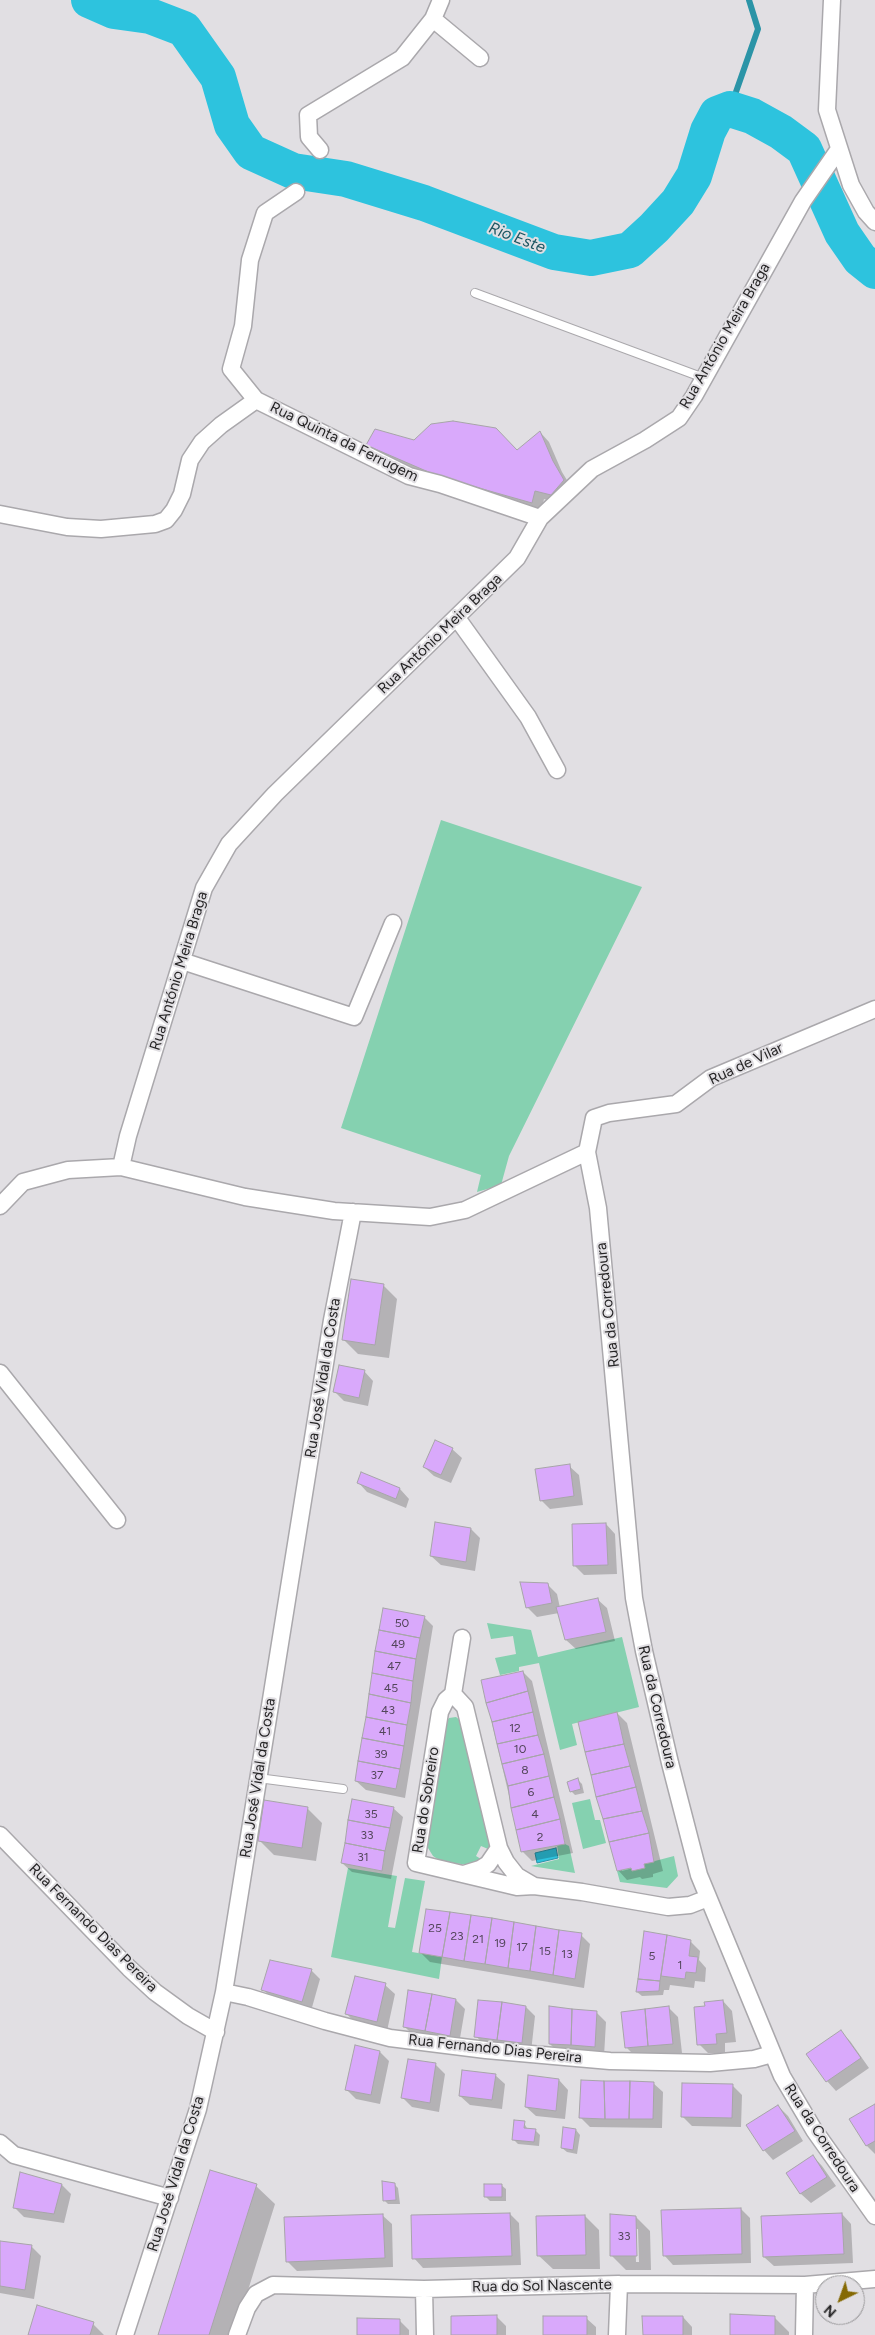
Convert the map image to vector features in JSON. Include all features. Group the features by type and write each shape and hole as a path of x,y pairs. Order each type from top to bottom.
{"street":[{"path":"320,150 309,137 308,115 402,58 433,19 441,0"},
{"path":"832,0 827,110 836,154 850,185 866,212 875,222"},
{"path":"433,19 480,58"},
{"name":"Rua António Meira Braga","path":"116,1168 128,1136 204,888 230,844 275,794 517,558 540,518 592,469 645,440 679,418 704,378 803,202 836,154"},
{"path":"256,400 231,369 243,326 250,260 265,213 296,192"},
{"name":"Rua Quinta da Ferrugem","path":"0,514 67,527 101,529 155,524 166,520 174,510 182,494 190,460 202,442 221,424 256,400 409,476 440,484 540,518"},
{"path":"457,618 528,717 557,770"},
{"path":"182,961 354,1017 393,923"},
{"name":"Rua de Vilar","path":"587,1152 594,1118 609,1113 676,1104 711,1078 875,1009"},
{"path":"0,1206 22,1182 68,1170 116,1168 245,1198 353,1212 430,1217 465,1210 502,1190 587,1152"},
{"name":"Rua da Corredoura","path":"587,1152 598,1208 634,1598 644,1651 670,1763 699,1875 772,2054 791,2094 875,2216"},
{"name":"Rua José Vidal da Costa","path":"125,2335 198,2110 216,2032 332,1320 353,1212"},
{"path":"0,1373 117,1520"},
{"name":"Rua do Sobreiro","path":"462,1638 453,1694 446,1700 440,1712 416,1863 517,1887 534,1886 668,1907 690,1905 708,1898"},
{"name":"Rua do Sobreiro","path":"453,1694 465,1707 499,1848 506,1862 518,1876 534,1886"},
{"name":"Rua Fernando Dias Pereira","path":"0,1835 54,1888 129,1968 155,1992 188,2016 216,2032"},
{"path":"464,1874 480,1869 488,1864 499,1848"},
{"name":"Rua Fernando Dias Pereira","path":"224,1992 248,1997 325,2021 390,2038 486,2050 610,2062 700,2063 754,2059 772,2054"},
{"path":"0,2143 14,2155 170,2198"},
{"name":"Rua do Sol Nascente","path":"237,2335 247,2308 256,2294 273,2285 424,2289 619,2284 805,2285 875,2279"},
{"path":"617,2335 619,2284"},
{"path":"804,2335 805,2285"},
{"path":"424,2289 425,2335"}],"lane":[{"path":"475,293 704,378"},
{"path":"258,1778 343,1790"}],"green space":[{"path":"441,820 642,887 509,1156 501,1185 477,1192 481,1175 341,1128"},
{"path":"487,1623 531,1630 538,1657 622,1637 639,1707 572,1724 577,1745 560,1750 539,1663 519,1667 519,1671 500,1675 495,1658 516,1654 513,1636 491,1639"},
{"path":"456,1717 462,1722 491,1843 488,1849 481,1846 476,1856 481,1859 471,1865 442,1862 433,1856 428,1848 426,1837 445,1723 449,1718"},
{"path":"590,1799 595,1820 600,1820 606,1843 583,1849 572,1803"},
{"path":"565,1844 569,1846 575,1873 531,1866 559,1859 557,1845"},
{"path":"674,1856 678,1876 667,1888 620,1882 617,1871"},
{"path":"348,1868 397,1876 388,1927 395,1928 405,1878 425,1881 412,1952 442,1957 439,1979 331,1957"}],"water":[{"path":"556,1848 558,1858 537,1863 535,1853"}],"building":[{"path":"453,421 496,428 517,450 540,431 553,461 564,480 551,495 535,491 532,503 440,477 366,445 375,429 414,440 431,424"},
{"path":"351,1279 384,1284 375,1345 342,1340"},
{"path":"339,1365 365,1370 359,1398 333,1392"},
{"path":"435,1440 453,1448 441,1475 423,1467"},
{"path":"570,1464 574,1496 540,1501 535,1469"},
{"path":"361,1472 400,1488 396,1499 357,1483"},
{"path":"435,1522 471,1528 466,1562 430,1556"},
{"path":"606,1523 608,1565 573,1566 572,1524"},
{"path":"520,1582 548,1583 552,1603 526,1608"},
{"path":"598,1598 606,1632 565,1640 556,1607"},
{"path":"383,1608 425,1616 420,1638 379,1630"},
{"path":"379,1630 420,1638 416,1659 375,1651"},
{"path":"375,1651 416,1659 413,1681 372,1673"},
{"path":"523,1671 528,1691 486,1703 481,1680"},
{"path":"372,1673 413,1681 411,1703 369,1694"},
{"path":"528,1691 533,1712 492,1722 486,1703"},
{"path":"369,1694 411,1703 407,1725 366,1717"},
{"path":"533,1712 538,1735 497,1744 492,1722"},
{"path":"617,1712 624,1744 585,1752 578,1722"},
{"path":"366,1717 407,1725 404,1746 362,1738"},
{"path":"538,1735 544,1754 502,1764 497,1744"},
{"path":"362,1738 404,1746 400,1769 358,1761"},
{"path":"624,1744 630,1766 591,1775 585,1752"},
{"path":"544,1754 549,1776 508,1786 502,1764"},
{"path":"358,1761 400,1769 396,1789 355,1781"},
{"path":"630,1766 636,1787 596,1797 591,1775"},
{"path":"549,1776 554,1797 511,1808 508,1786"},
{"path":"578,1778 581,1789 570,1792 567,1782"},
{"path":"636,1787 642,1811 603,1819 596,1797"},
{"path":"554,1797 560,1819 516,1830 511,1808"},
{"path":"352,1799 394,1807 390,1828 348,1820"},
{"path":"264,1800 308,1807 302,1848 258,1841"},
{"path":"642,1811 649,1833 609,1842 603,1819"},
{"path":"560,1819 565,1844 521,1852 516,1830"},
{"path":"348,1820 390,1828 385,1851 345,1843"},
{"path":"649,1833 654,1862 644,1864 645,1868 632,1871 631,1868 617,1871 609,1842"},
{"path":"345,1843 385,1851 382,1871 341,1863"},
{"path":"426,1909 450,1912 442,1957 419,1953"},
{"path":"450,1912 471,1915 464,1961 442,1957"},
{"path":"471,1915 492,1918 485,1964 464,1961"},
{"path":"492,1918 514,1922 508,1968 485,1964"},
{"path":"514,1922 536,1926 530,1971 508,1968"},
{"path":"536,1926 559,1930 553,1975 530,1971"},
{"path":"559,1930 582,1933 575,1979 553,1975"},
{"path":"644,1931 667,1935 660,1981 638,1979"},
{"path":"667,1935 691,1940 689,1956 698,1957 696,1973 686,1972 685,1979 661,1976"},
{"path":"270,1960 312,1969 302,2002 261,1990"},
{"path":"355,1976 386,1983 377,2022 345,2014"},
{"path":"638,1979 660,1981 659,1991 636,1992"},
{"path":"408,1990 432,1994 425,2031 403,2027"},
{"path":"432,1994 456,1999 450,2036 425,2031"},
{"path":"478,2000 502,2002 497,2040 474,2037"},
{"path":"723,2000 727,2033 716,2034 717,2044 697,2045 694,2007 705,2006 704,2002"},
{"path":"502,2002 526,2006 522,2043 497,2040"},
{"path":"549,2006 572,2009 571,2045 549,2044"},
{"path":"669,2006 673,2044 648,2046 645,2009"},
{"path":"572,2009 597,2011 595,2047 571,2045"},
{"path":"645,2009 648,2046 625,2048 621,2012"},
{"path":"841,2030 861,2058 826,2082 806,2054"},
{"path":"355,2045 380,2051 371,2095 345,2090"},
{"path":"408,2059 436,2063 430,2103 401,2098"},
{"path":"462,2070 496,2074 492,2100 459,2096"},
{"path":"528,2075 559,2079 556,2111 525,2107"},
{"path":"581,2080 604,2081 605,2119 579,2118"},
{"path":"604,2081 630,2081 629,2119 605,2119"},
{"path":"630,2081 654,2082 653,2119 629,2119"},
{"path":"682,2083 733,2084 732,2118 681,2117"},
{"path":"875,2104 875,2141 866,2146 849,2119"},
{"path":"778,2105 795,2131 763,2151 746,2125"},
{"path":"514,2120 525,2121 524,2128 536,2129 534,2142 512,2140"},
{"path":"563,2127 576,2129 573,2150 561,2148"},
{"path":"813,2155 827,2177 800,2194 786,2173"},
{"path":"210,2170 257,2184 209,2335 158,2335"},
{"path":"20,2172 62,2184 54,2214 13,2208"},
{"path":"382,2181 395,2183 396,2200 383,2201"},
{"path":"484,2184 502,2184 502,2197 484,2197"},
{"path":"741,2208 742,2254 663,2256 661,2210"},
{"path":"510,2213 512,2256 412,2259 411,2215"},
{"path":"842,2213 844,2254 763,2257 761,2216"},
{"path":"383,2214 385,2258 286,2262 284,2217"},
{"path":"610,2214 636,2216 637,2256 610,2256"},
{"path":"585,2215 586,2255 537,2256 536,2216"},
{"path":"0,2241 32,2245 25,2290 0,2286"},
{"path":"37,2305 94,2322 90,2335 28,2335"},
{"path":"730,2314 775,2316 775,2335 730,2335"},
{"path":"497,2315 497,2335 451,2335 451,2316"},
{"path":"543,2316 587,2316 587,2335 543,2335"},
{"path":"642,2316 683,2316 683,2335 643,2335"},
{"path":"357,2318 400,2319 400,2335 357,2335"}],"waterway":[{"name":"Rio Este","path":"89,0 114,11 150,16 184,29 218,77 232,125 251,152 293,171 346,179 424,203 554,252 591,258 630,250 678,202 694,176 708,131 717,114 730,109 752,116 781,132 804,149 842,233 860,259 875,271"},
{"path":"730,109 758,29 749,0"}]}
